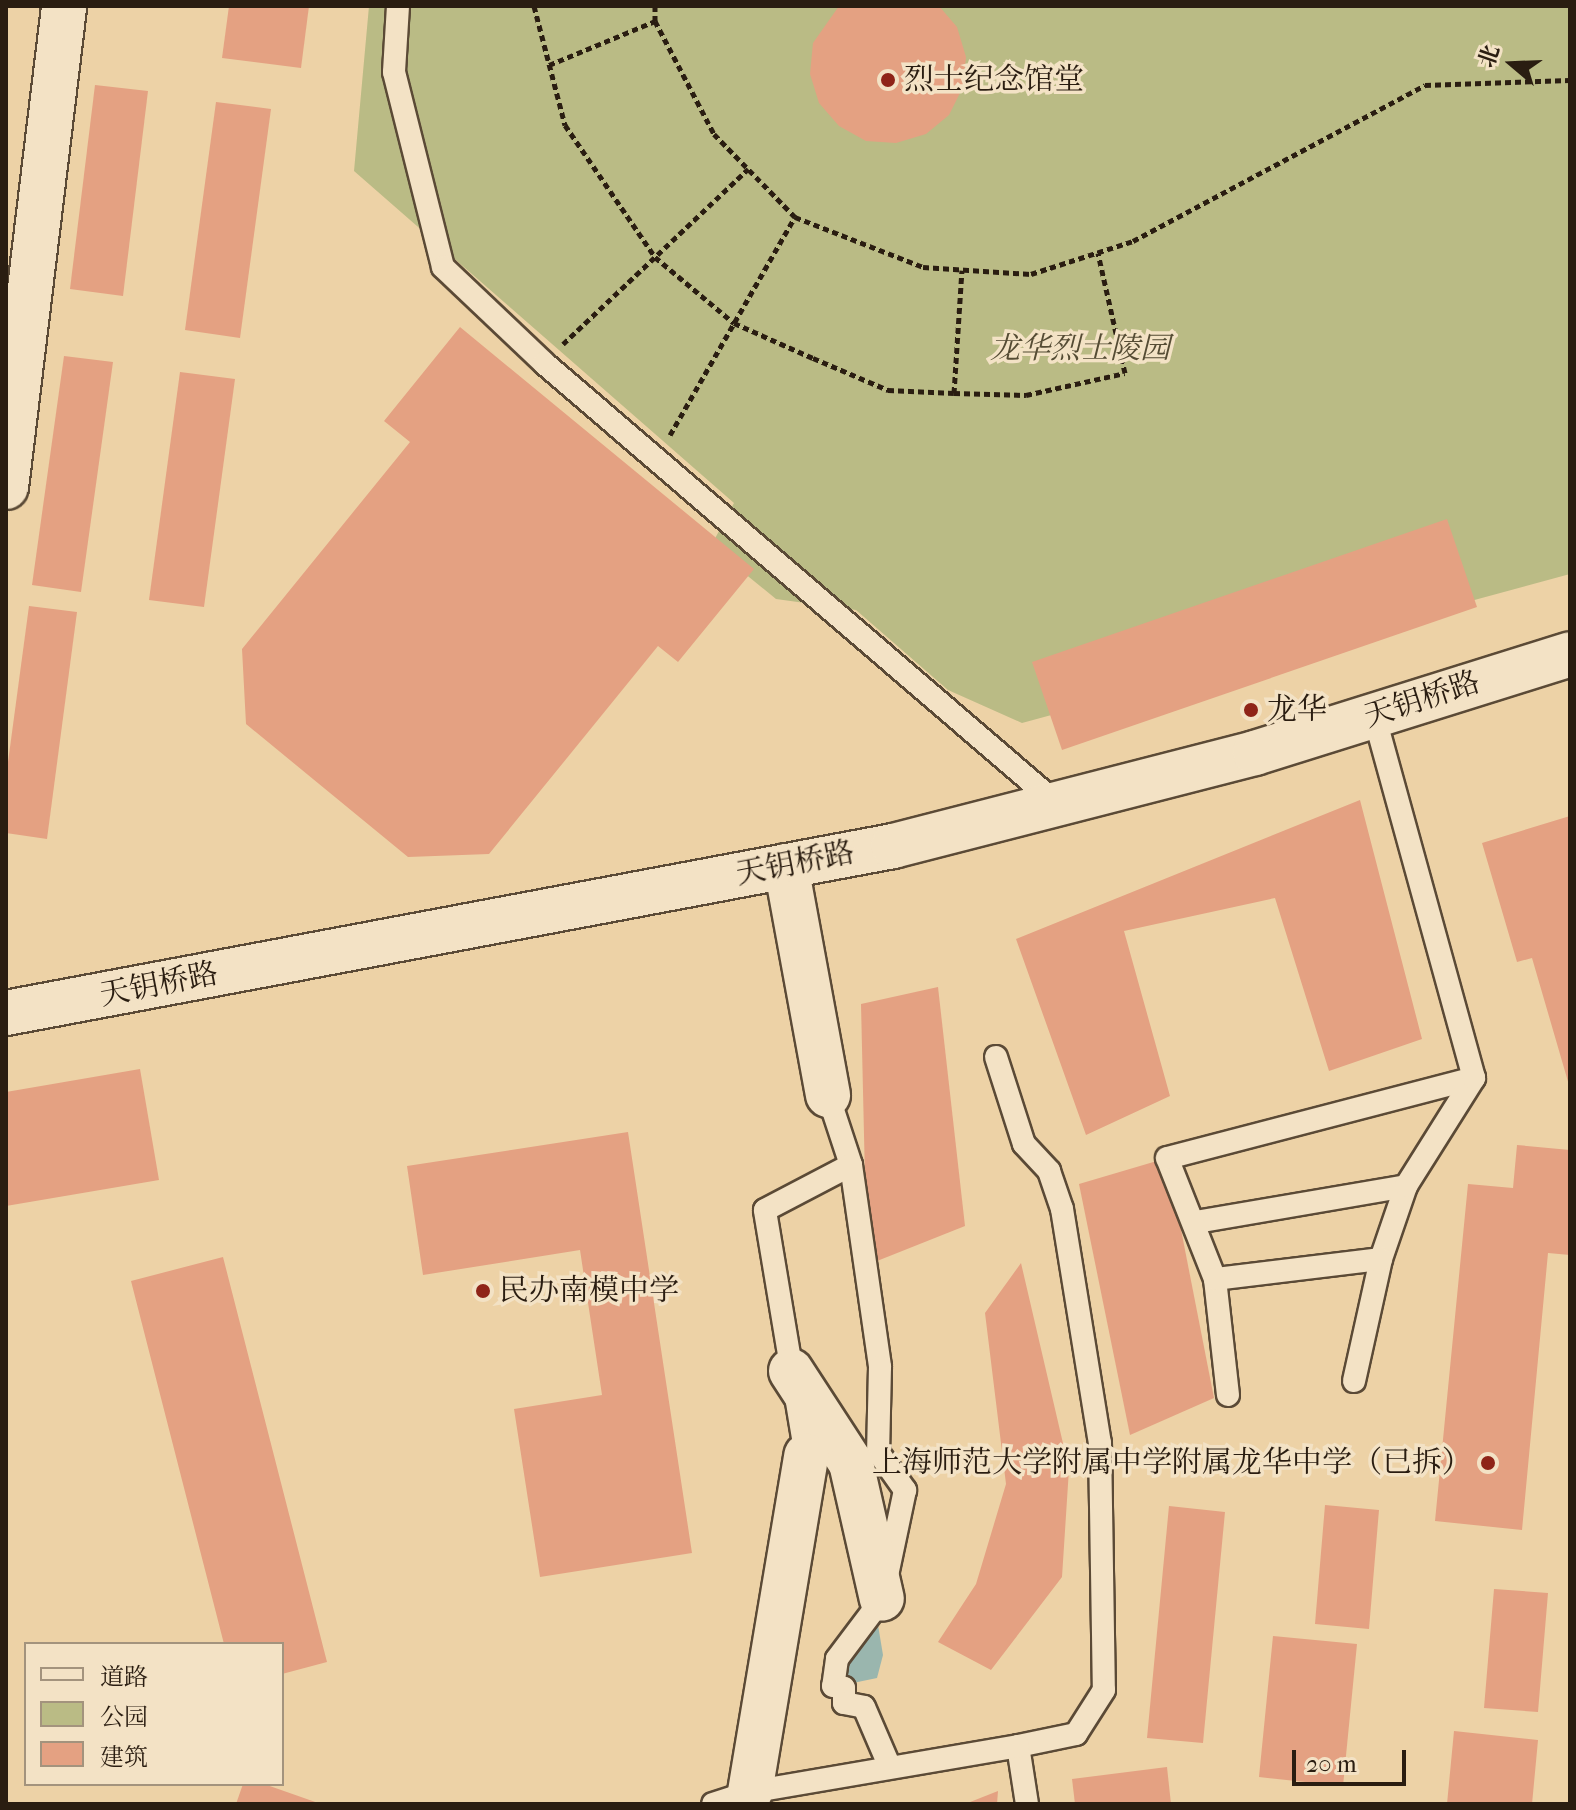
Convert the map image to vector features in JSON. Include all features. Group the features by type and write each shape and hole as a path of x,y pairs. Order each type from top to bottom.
{"street":[{"path":"6,487 64,6"},
{"name":"天钥桥路","path":"6,1013 786,866 1056,803 1374,716 1570,654"},
{"path":"786,866 828,1095"},
{"path":"791,1371 851,1463 882,1599"},
{"path":"738,1800 806,1456"}],"lane":[{"path":"398,6 394,72 443,267 544,363 658,457 1056,803"},
{"path":"1354,1381 1381,1259 1406,1186 1474,1078 1374,716"},
{"path":"738,1800 889,1765 1076,1734 1104,1690 1100,1443 1062,1209 1049,1171 1024,1144 996,1057"},
{"path":"1228,1395 1215,1279 1196,1222 1167,1158 1474,1078"},
{"path":"828,1095 851,1165 880,1367 878,1452 905,1490 882,1599 837,1659 833,1686 844,1688 844,1703 864,1707 889,1765"},
{"path":"806,1456 765,1210 851,1165"},
{"path":"1196,1222 1406,1186"},
{"path":"1215,1279 1381,1259"},
{"path":"1018,1746 1027,1804"}],"path":[{"path":"534,6 565,125 655,257 734,323 888,390 1026,395 1125,373 1098,253"},
{"path":"655,6 655,21 714,134 795,217 923,267 1031,274 1133,241 1425,85 1570,80"},
{"path":"549,65 655,21"},
{"path":"544,363 748,169"},
{"path":"658,457 795,217"},
{"path":"954,393 962,270"}],"green space":[{"name":"龙华烈士陵园","path":"369,6 1570,6 1570,574 1022,723 948,690 856,610 776,599 711,546 734,503 354,171"}],"water":[{"path":"878,1625 883,1655 877,1678 848,1684 844,1657 864,1628"}],"building":[{"path":"229,6 309,6 301,68 222,58"},
{"name":"烈士纪念馆堂","path":"839,6 939,6 957,27 966,57 963,87 949,115 926,134 896,143 866,141 839,126 819,103 810,74 813,43"},
{"path":"95,85 148,91 123,296 70,289"},
{"path":"216,102 271,109 240,338 185,330"},
{"path":"460,327 754,569 678,662 658,646 489,854 408,857 246,724 242,649 410,442 384,421"},
{"path":"64,356 113,362 81,592 32,585"},
{"path":"180,372 235,379 204,607 149,600"},
{"path":"1447,519 1477,607 1062,750 1032,662"},
{"path":"29,606 77,612 47,839 6,833 6,777"},
{"path":"1360,800 1422,1039 1329,1071 1275,898 1124,931 1170,1096 1086,1135 1016,939"},
{"path":"1570,816 1569,1085 1532,958 1517,962 1482,843"},
{"path":"938,987 965,1226 867,1265 861,1004"},
{"path":"140,1069 159,1180 6,1206 6,1092"},
{"path":"628,1132 692,1553 540,1577 514,1409 602,1395 580,1250 423,1275 407,1166"},
{"path":"1517,1145 1570,1150 1570,1255 1548,1253 1522,1530 1435,1521 1468,1184 1513,1188"},
{"path":"1167,1158 1214,1398 1130,1435 1079,1184"},
{"path":"223,1257 327,1662 284,1673 284,1642 223,1642 131,1281"},
{"path":"1021,1263 1069,1469 1062,1577 991,1670 938,1642 976,1584 1006,1484 985,1313"},
{"path":"1325,1505 1379,1510 1369,1629 1315,1624"},
{"path":"1169,1506 1225,1512 1203,1743 1147,1738"},
{"path":"1494,1589 1548,1593 1538,1712 1484,1708"},
{"path":"1273,1636 1357,1644 1343,1786 1259,1777"},
{"path":"1454,1731 1538,1740 1532,1804 1447,1804"},
{"path":"1167,1767 1171,1804 1075,1804 1072,1779"},
{"path":"242,1786 270,1786 321,1804 236,1804"},
{"path":"998,1791 997,1804 965,1804"}],"place":[{"name":"烈士纪念馆堂","path":"888,80"},
{"name":"龙华","path":"1251,710"},
{"name":"民办南模中学","path":"483,1291"},
{"name":"上海师范大学附属中学附属龙华中学（已拆）","path":"1488,1463"}]}
